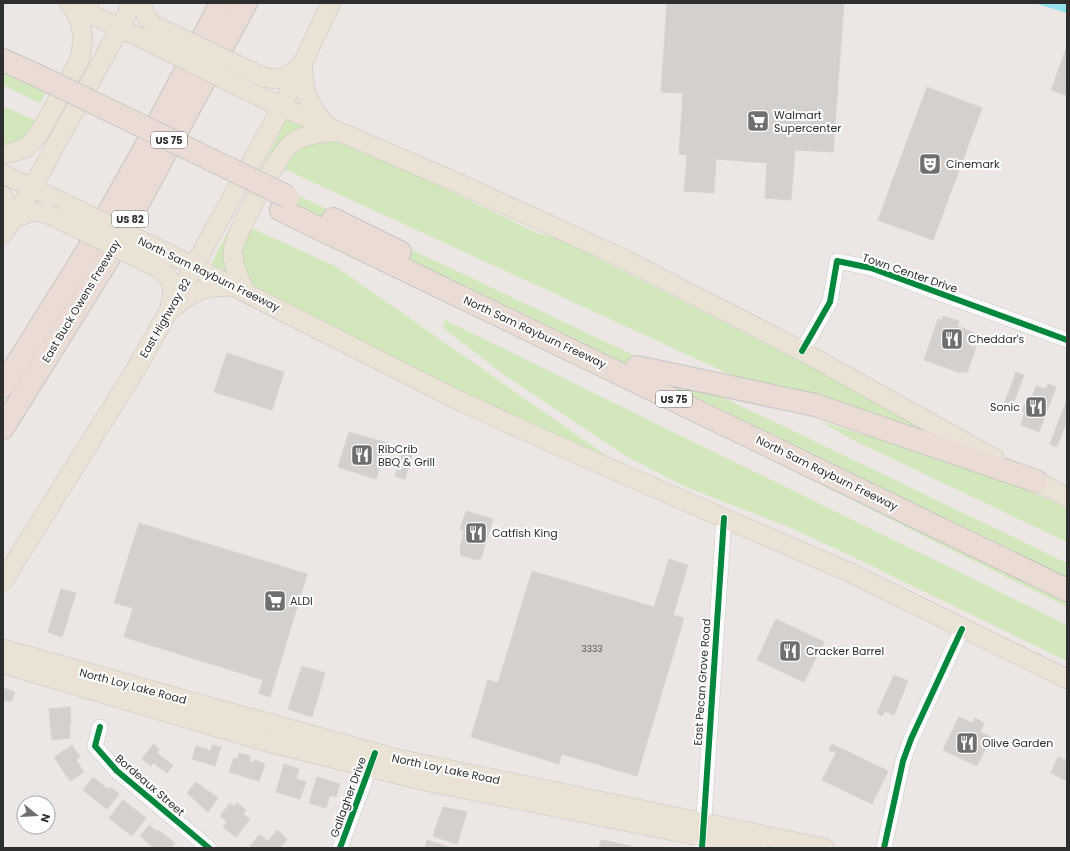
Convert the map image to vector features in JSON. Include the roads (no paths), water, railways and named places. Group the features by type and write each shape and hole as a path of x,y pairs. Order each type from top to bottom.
{"highway":[{"name":"East Buck Owens Freeway","path":"3,386 93,239 147,144 220,3"},
{"name":"East Buck Owens Freeway","path":"3,428 107,261 246,3"},
{"name":"North Sam Rayburn Freeway","path":"3,60 48,88 1067,590"},
{"name":"North Sam Rayburn Freeway","path":"3,74 48,88"},
{"name":"North Sam Rayburn Freeway","path":"284,204 637,367 1067,574"},
{"path":"637,367 815,405 1036,481"}],"main road":[{"path":"8,227 32,188 120,28 132,3"},
{"path":"142,3 143,11 154,25 263,77 281,79 292,73 302,64"},
{"name":"East Highway 82","path":"3,581 136,369 282,107 331,3"},
{"path":"76,4 120,28 282,107 458,183 622,258 802,351 970,446 1067,497"},
{"path":"3,155 26,148 40,134 80,59 83,38 76,4"},
{"path":"302,64 303,85 306,95 313,110 332,129"},
{"path":"169,310 197,290 208,287 239,289 233,251 239,234 279,158 290,145 304,137 332,129"},
{"name":"North Sam Rayburn Freeway","path":"3,174 68,205 164,261 194,266 462,402 570,452 853,574 962,629 1067,679"},
{"path":"3,196 6,206 8,227"},
{"path":"8,227 32,211 48,214 164,261 173,285 174,293 169,310"},
{"name":"North Loy Lake Road","path":"3,649 373,760 429,782 758,848"},
{"name":"North Loy Lake Road","path":"3,664 267,742 373,760"},
{"name":"North Loy Lake Road","path":"703,836 825,848"}],"street":[{"name":"Town Center Drive","path":"802,351 830,302 837,261 871,268 1067,340"},
{"name":"East Pecan Grove Road","path":"703,836 724,518"},
{"path":"884,848 903,761 910,739 962,629"},
{"name":"Bordeaux Street","path":"100,727 95,746 104,759 116,772 209,848"},
{"name":"Gallagher Drive","path":"340,848 373,760"}],"water":[{"path":"1034,3 1067,3 1067,13"}],"place":[{"name":"Walmart Supercenter","path":"758,121"},
{"name":"Cinemark","path":"930,164"},
{"name":"Cheddar's","path":"952,339"},
{"name":"Sonic","path":"1036,407"},
{"name":"RibCrib BBQ & Grill","path":"362,455"},
{"name":"Catfish King","path":"476,533"},
{"name":"ALDI","path":"275,601"},
{"name":"Cracker Barrel","path":"790,651"},
{"name":"Olive Garden","path":"967,743"}]}
